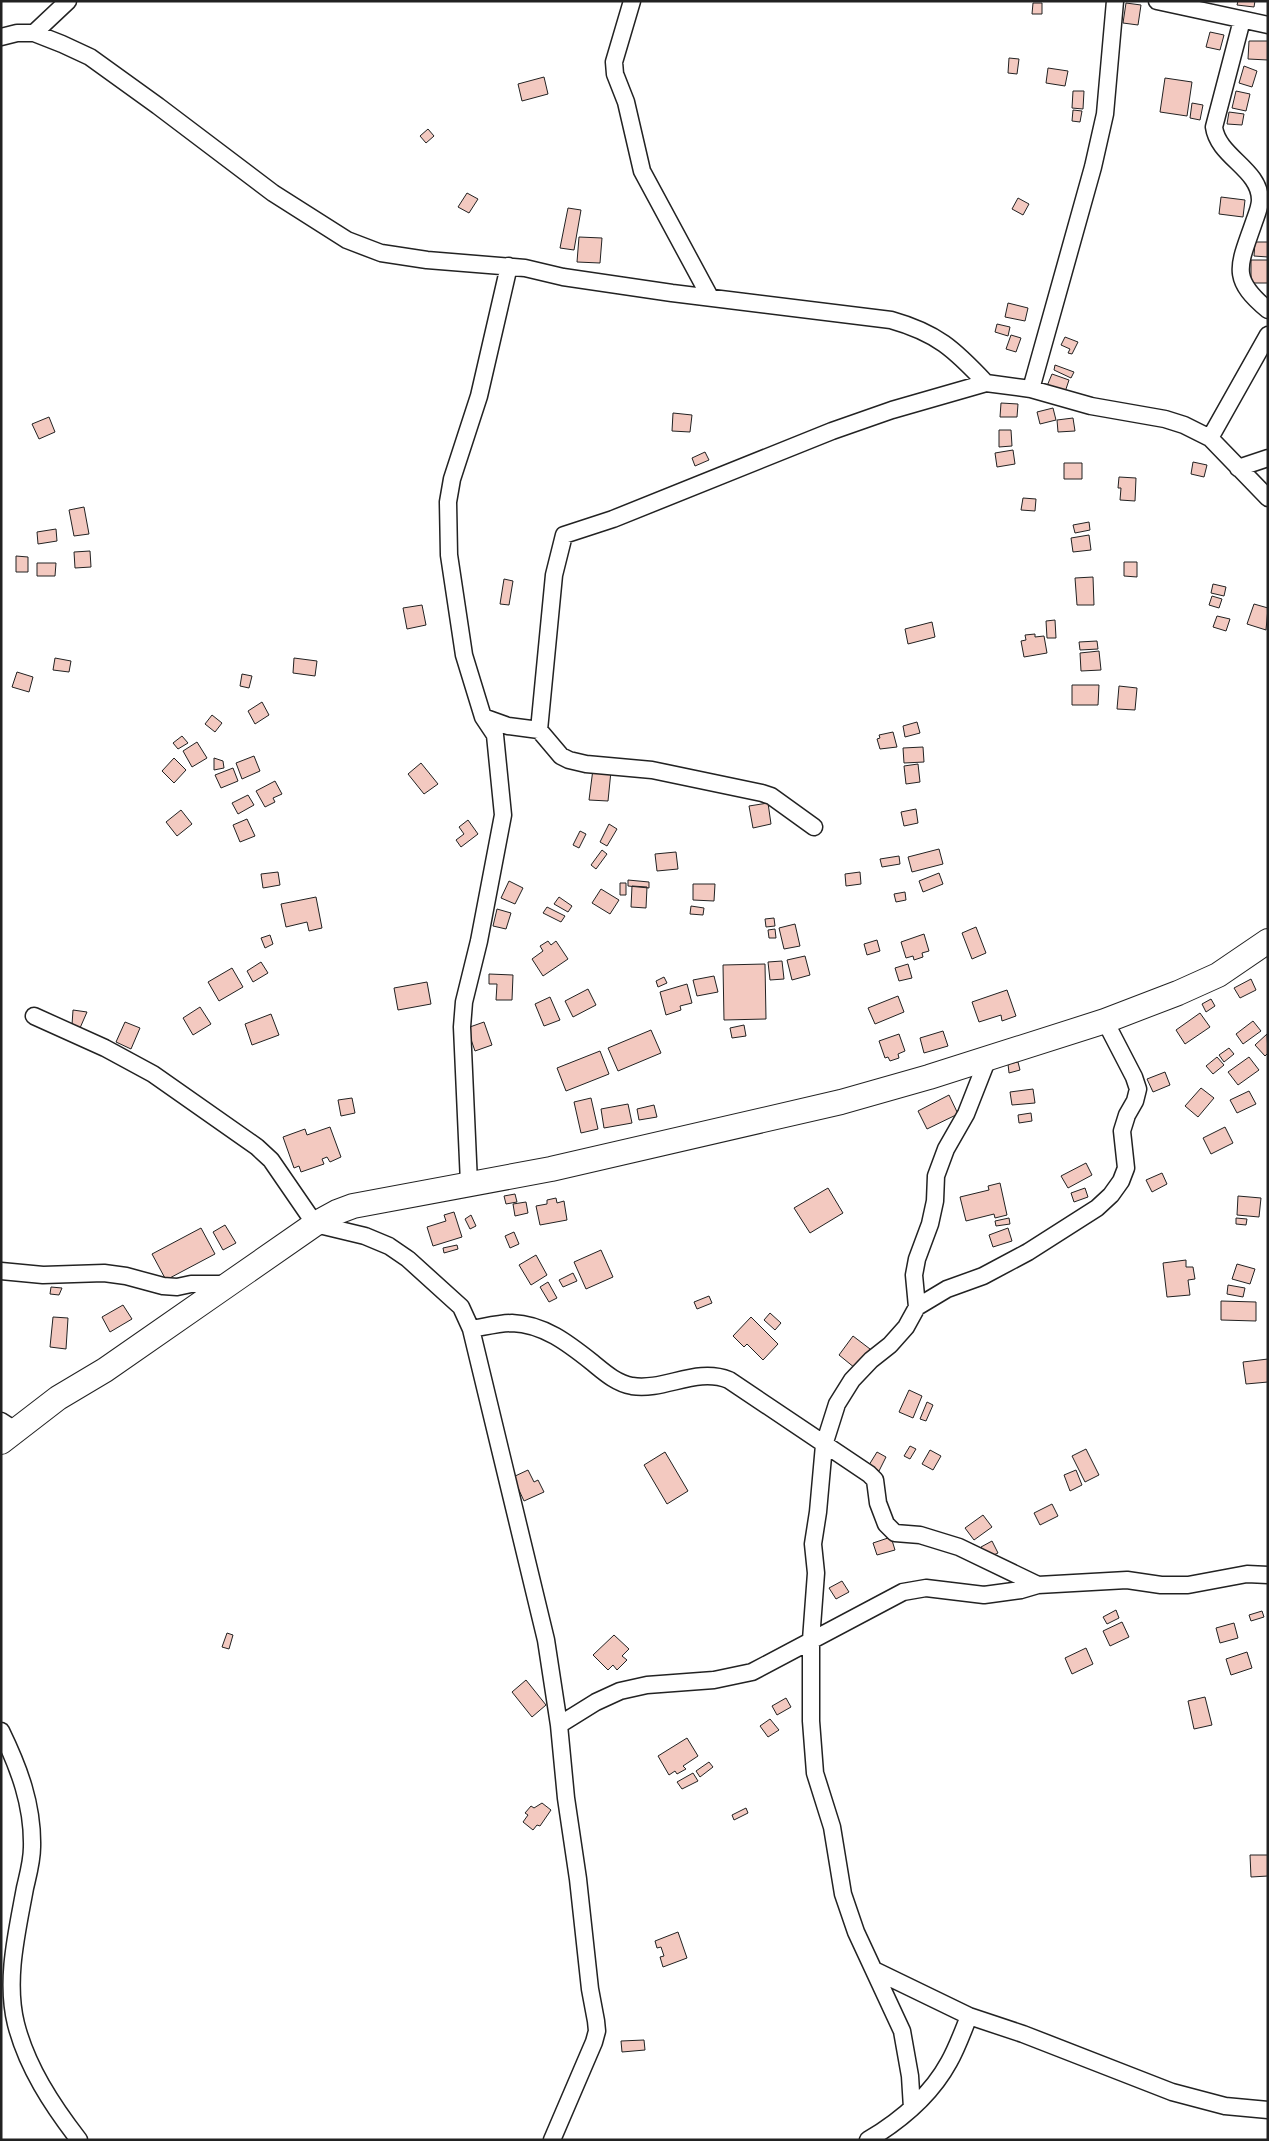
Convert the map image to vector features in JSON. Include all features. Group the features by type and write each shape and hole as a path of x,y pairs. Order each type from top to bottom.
{"street":[{"path":"34,33 68,1"},
{"path":"632,1 614,62 615,74 626,102 642,171 710,297"},
{"path":"1031,389 1093,167 1105,114 1115,1"},
{"path":"1157,1 1268,25"},
{"path":"1242,20 1214,127 1215,136 1221,146 1246,172 1259,190 1260,202 1242,256 1240,272 1243,285 1252,297 1268,310"},
{"path":"1,37 17,33 34,33 90,57 273,193 347,240 381,253 427,260 525,268 563,277 891,320 916,327 938,338 958,353 986,383"},
{"path":"469,1183 462,1027 464,1002 479,941 504,815 497,743 492,728 483,718 464,655 449,556 448,502 452,478 479,396 509,266"},
{"path":"1210,438 1268,334"},
{"path":"539,730 554,575 564,535 613,519 832,431 892,410 986,383 1031,389 1091,406 1164,419 1210,438 1268,498"},
{"path":"1238,468 1268,458"},
{"path":"483,718 508,726 539,730 561,756 569,760 586,764 652,770 762,793 771,796 814,828"},
{"path":"6,1431 112,1364 316,1224 337,1212 353,1206 551,1169 841,1102 988,1058 1105,1020 1218,975 1268,941"},
{"path":"34,1016 105,1048 153,1074 257,1147 271,1160 316,1224 365,1236 389,1246 408,1259 461,1308 470,1329 546,1640 559,1725 566,1798 597,2031 552,2140"},
{"path":"912,2108 910,2076 902,2031 856,1932 844,1894 832,1827 815,1774 811,1721 811,1640 816,1573 813,1544 824,1445 837,1404 852,1380 871,1360 890,1345 906,1327 917,1307 947,1290 983,1276 1028,1252 1096,1208 1111,1195 1121,1181 1126,1168 1122,1131 1138,1089 1134,1077 1105,1020"},
{"path":"917,1307 914,1275 917,1259 930,1224 935,1200 936,1176 946,1149 966,1114 988,1058"},
{"path":"1,1271 43,1275 104,1273 126,1276 163,1286 228,1284"},
{"path":"470,1329 510,1323 532,1325 553,1334 573,1347 616,1381 632,1386 703,1375 717,1375 729,1380 876,1480 881,1512 886,1524 895,1533 920,1535 959,1547 1038,1586"},
{"path":"559,1725 596,1702 620,1691 647,1685 735,1677 752,1672 903,1592 926,1588 984,1595 1038,1586 1127,1580 1161,1585 1188,1585 1247,1574 1268,1575"},
{"path":"1,1731 23,1780 30,1814 32,1848 16,1932 12,1973 16,2023 39,2082 52,2106 79,2140"},
{"path":"874,1970 969,2016 1191,2098 1225,2106 1268,2110"},
{"path":"868,2140 912,2108 939,2078 949,2062 969,2016"}],"building":[{"path":"1238,1 1255,1 1254,7 1237,5"},
{"path":"1033,3 1042,3 1042,14 1032,14"},
{"path":"1126,3 1141,5 1138,25 1123,23"},
{"path":"1210,32 1224,35 1220,50 1206,47"},
{"path":"1249,41 1268,41 1268,60 1248,59"},
{"path":"1009,58 1019,59 1017,74 1008,73"},
{"path":"1244,66 1257,71 1252,87 1239,83"},
{"path":"1048,68 1068,71 1065,86 1046,83"},
{"path":"544,77 548,94 522,101 518,84"},
{"path":"1165,78 1192,82 1187,116 1160,112"},
{"path":"1073,91 1084,91 1083,109 1072,108"},
{"path":"1236,91 1250,94 1246,111 1232,108"},
{"path":"1192,103 1203,105 1200,120 1190,118"},
{"path":"1073,110 1082,111 1080,122 1072,121"},
{"path":"1229,112 1244,114 1242,125 1227,124"},
{"path":"428,129 434,136 426,143 420,136"},
{"path":"467,193 478,199 469,213 458,207"},
{"path":"1221,197 1245,200 1243,217 1219,214"},
{"path":"1018,198 1029,204 1023,215 1012,209"},
{"path":"568,208 581,210 574,250 560,248"},
{"path":"579,237 602,238 600,263 577,262"},
{"path":"1255,242 1268,242 1268,257 1254,256"},
{"path":"1251,260 1268,260 1268,283 1251,283"},
{"path":"1008,303 1028,308 1025,321 1005,317"},
{"path":"997,324 1010,327 1008,336 995,332"},
{"path":"1011,335 1021,338 1016,352 1006,349"},
{"path":"1065,337 1078,342 1072,354 1068,353 1070,349 1061,345"},
{"path":"1055,365 1074,372 1071,378 1054,370"},
{"path":"1052,374 1069,380 1065,392 1047,386"},
{"path":"1001,403 1018,404 1017,417 1000,417"},
{"path":"1053,408 1056,420 1040,424 1037,412"},
{"path":"673,413 692,415 690,432 672,431"},
{"path":"49,417 55,432 39,439 32,424"},
{"path":"1073,418 1075,431 1058,432 1057,420"},
{"path":"999,430 1011,430 1012,446 999,447"},
{"path":"1013,450 1015,464 997,467 995,453"},
{"path":"705,452 709,460 695,466 692,458"},
{"path":"1193,462 1207,465 1204,477 1191,474"},
{"path":"1064,463 1082,463 1082,479 1064,479"},
{"path":"1119,477 1136,478 1135,501 1120,500 1121,488 1118,488"},
{"path":"1023,498 1036,499 1035,511 1021,510"},
{"path":"84,507 89,534 74,536 69,510"},
{"path":"1089,522 1090,530 1075,533 1073,525"},
{"path":"56,529 57,541 38,544 37,532"},
{"path":"1089,535 1091,550 1073,552 1071,538"},
{"path":"90,551 91,567 75,568 74,552"},
{"path":"16,556 28,557 28,572 16,572"},
{"path":"1124,562 1137,562 1137,577 1124,576"},
{"path":"37,563 56,563 55,576 37,576"},
{"path":"1093,577 1094,605 1077,605 1075,578"},
{"path":"504,579 513,581 509,605 500,604"},
{"path":"1213,584 1226,587 1224,596 1211,593"},
{"path":"1212,596 1222,599 1219,608 1209,605"},
{"path":"1254,604 1268,608 1266,630 1247,624"},
{"path":"422,605 426,625 407,629 403,608"},
{"path":"1217,616 1230,619 1226,631 1213,627"},
{"path":"1055,620 1056,638 1047,638 1046,621"},
{"path":"932,622 935,637 908,644 905,629"},
{"path":"1035,634 1035,637 1044,636 1047,653 1024,657 1021,641 1026,640 1025,635"},
{"path":"1097,641 1098,649 1080,650 1079,642"},
{"path":"1099,651 1101,670 1081,671 1080,653"},
{"path":"55,658 71,661 69,672 53,670"},
{"path":"294,658 317,661 315,676 293,673"},
{"path":"17,672 33,677 29,692 12,687"},
{"path":"242,674 252,676 249,688 240,686"},
{"path":"1072,685 1099,685 1098,705 1072,705"},
{"path":"1119,686 1137,688 1135,710 1117,709"},
{"path":"262,702 269,715 255,724 248,711"},
{"path":"212,715 222,723 215,732 205,724"},
{"path":"917,722 920,733 905,737 903,726"},
{"path":"893,732 897,747 880,749 877,739 880,738 879,735"},
{"path":"182,736 188,743 178,749 173,743"},
{"path":"197,742 207,758 192,767 183,751"},
{"path":"923,747 924,762 904,763 903,748"},
{"path":"254,756 260,771 242,779 236,763"},
{"path":"174,758 186,770 174,783 162,771"},
{"path":"214,758 223,761 224,768 214,770"},
{"path":"421,763 438,784 424,794 408,774"},
{"path":"918,764 920,782 906,784 904,766"},
{"path":"233,768 238,781 221,788 215,775"},
{"path":"593,769 611,771 608,801 589,800"},
{"path":"275,781 282,794 273,798 275,802 265,807 256,791"},
{"path":"248,795 254,805 238,814 232,803"},
{"path":"768,803 771,824 753,828 749,806"},
{"path":"916,809 918,823 904,826 901,812"},
{"path":"181,810 192,824 177,836 166,822"},
{"path":"247,819 255,836 240,842 233,825"},
{"path":"468,820 478,834 461,847 456,840 464,834 459,827"},
{"path":"609,824 617,829 607,846 600,842"},
{"path":"580,831 586,834 579,848 573,845"},
{"path":"939,849 943,864 912,872 908,857"},
{"path":"602,850 607,854 596,869 591,865"},
{"path":"676,852 678,869 657,871 655,854"},
{"path":"899,856 900,864 882,867 880,859"},
{"path":"278,872 280,885 263,888 261,874"},
{"path":"860,872 861,884 846,886 845,874"},
{"path":"939,873 943,884 923,892 919,881"},
{"path":"628,880 649,882 649,888 628,886"},
{"path":"509,881 523,888 515,904 501,898"},
{"path":"620,883 626,883 626,895 620,895"},
{"path":"693,884 715,884 714,901 693,900"},
{"path":"632,886 647,887 646,908 631,907"},
{"path":"601,889 619,900 610,914 592,903"},
{"path":"905,892 906,900 896,902 894,894"},
{"path":"316,897 322,928 309,931 307,922 286,927 281,904"},
{"path":"559,897 572,906 568,912 554,904"},
{"path":"691,906 704,908 703,915 690,914"},
{"path":"547,907 565,916 561,922 543,913"},
{"path":"497,909 511,913 506,929 493,926"},
{"path":"774,918 775,926 766,927 765,919"},
{"path":"795,924 800,946 784,949 779,928"},
{"path":"976,927 986,953 972,959 962,933"},
{"path":"775,929 776,938 769,938 768,930"},
{"path":"924,934 929,951 922,953 923,957 914,960 913,956 906,958 901,942"},
{"path":"270,935 273,944 265,948 261,938"},
{"path":"877,940 880,951 867,955 864,944"},
{"path":"548,941 551,945 556,941 568,959 543,976 532,959 543,951 540,946"},
{"path":"805,956 810,975 792,980 787,960"},
{"path":"782,961 784,979 770,980 768,962"},
{"path":"261,962 268,973 253,982 247,971"},
{"path":"765,964 766,1019 724,1020 723,965"},
{"path":"908,964 912,978 899,981 895,968"},
{"path":"232,968 243,987 219,1001 208,982"},
{"path":"489,974 513,975 512,1000 496,1000 497,984 489,984"},
{"path":"714,976 718,992 697,996 693,980"},
{"path":"664,977 667,983 658,987 656,981"},
{"path":"1251,979 1256,990 1240,998 1234,988"},
{"path":"427,982 431,1004 398,1010 394,988"},
{"path":"687,984 692,1003 680,1006 681,1010 666,1015 660,992"},
{"path":"588,989 596,1005 573,1017 565,1001"},
{"path":"1007,990 1016,1016 1002,1021 1001,1015 979,1022 972,1002"},
{"path":"898,996 904,1012 875,1024 868,1008"},
{"path":"550,997 560,1020 544,1026 535,1004"},
{"path":"1211,999 1215,1006 1206,1012 1202,1004"},
{"path":"200,1007 211,1024 193,1035 183,1018"},
{"path":"73,1010 87,1012 80,1028 72,1025"},
{"path":"1200,1013 1210,1027 1185,1044 1176,1030"},
{"path":"271,1014 279,1035 252,1045 245,1024"},
{"path":"1253,1021 1261,1031 1243,1044 1236,1034"},
{"path":"125,1022 140,1028 131,1049 116,1042"},
{"path":"484,1022 492,1045 475,1051 467,1028"},
{"path":"744,1025 746,1036 732,1038 730,1028"},
{"path":"651,1030 661,1053 618,1071 608,1048"},
{"path":"943,1031 948,1046 924,1053 920,1038"},
{"path":"899,1034 905,1051 898,1054 899,1058 890,1061 888,1057 885,1058 879,1041"},
{"path":"1267,1034 1268,1053 1265,1056 1255,1045"},
{"path":"1229,1048 1234,1054 1224,1062 1219,1055"},
{"path":"600,1051 609,1074 566,1091 557,1068"},
{"path":"1217,1057 1224,1065 1213,1074 1206,1066"},
{"path":"1249,1057 1259,1070 1238,1085 1228,1072"},
{"path":"1018,1062 1020,1070 1009,1073 1008,1064"},
{"path":"1165,1072 1170,1085 1153,1092 1147,1079"},
{"path":"1201,1088 1214,1098 1198,1117 1185,1106"},
{"path":"1033,1089 1035,1103 1012,1105 1010,1092"},
{"path":"1249,1091 1256,1104 1237,1113 1230,1100"},
{"path":"949,1095 958,1114 927,1129 918,1111"},
{"path":"352,1098 355,1113 341,1116 338,1100"},
{"path":"591,1098 598,1129 581,1133 574,1102"},
{"path":"628,1104 632,1123 604,1128 601,1109"},
{"path":"654,1105 657,1117 639,1120 637,1109"},
{"path":"1031,1113 1032,1121 1019,1123 1018,1115"},
{"path":"330,1127 341,1157 330,1162 327,1157 322,1159 324,1164 301,1172 299,1166 294,1168 283,1137 305,1129 307,1135"},
{"path":"1225,1127 1233,1143 1211,1154 1203,1138"},
{"path":"1086,1163 1092,1175 1068,1188 1061,1176"},
{"path":"1162,1173 1167,1184 1152,1192 1146,1180"},
{"path":"1000,1183 1007,1215 995,1218 994,1214 966,1221 960,1197 989,1190 988,1186"},
{"path":"828,1188 843,1213 810,1233 794,1208"},
{"path":"1085,1188 1088,1197 1074,1202 1071,1193"},
{"path":"515,1194 517,1202 506,1204 504,1196"},
{"path":"1238,1196 1261,1198 1259,1217 1237,1215"},
{"path":"556,1198 557,1203 564,1201 567,1220 540,1225 536,1206 547,1204 547,1200"},
{"path":"526,1202 528,1213 515,1216 513,1204"},
{"path":"454,1212 462,1237 433,1246 427,1227 446,1221 444,1215"},
{"path":"471,1215 476,1226 470,1229 465,1219"},
{"path":"1009,1218 1010,1224 996,1226 995,1221"},
{"path":"1236,1218 1247,1219 1246,1225 1236,1224"},
{"path":"225,1225 236,1243 223,1250 213,1232"},
{"path":"201,1228 215,1254 166,1280 152,1254"},
{"path":"1008,1228 1012,1241 993,1247 989,1235"},
{"path":"514,1232 519,1244 510,1248 505,1236"},
{"path":"457,1245 458,1249 444,1253 443,1248"},
{"path":"601,1250 613,1277 586,1289 574,1262"},
{"path":"536,1255 547,1275 531,1285 519,1265"},
{"path":"1186,1260 1186,1267 1193,1267 1195,1279 1188,1280 1190,1295 1167,1297 1163,1263"},
{"path":"1237,1264 1255,1269 1250,1284 1232,1279"},
{"path":"573,1273 577,1281 563,1287 559,1280"},
{"path":"548,1282 557,1298 549,1302 540,1287"},
{"path":"1228,1285 1245,1288 1243,1297 1227,1294"},
{"path":"51,1287 62,1288 59,1295 50,1294"},
{"path":"709,1296 712,1303 697,1309 694,1302"},
{"path":"1221,1301 1256,1302 1256,1321 1221,1320"},
{"path":"123,1305 132,1319 110,1332 102,1317"},
{"path":"770,1313 781,1323 775,1330 764,1320"},
{"path":"53,1317 68,1318 66,1349 50,1347"},
{"path":"751,1317 778,1344 763,1360 747,1344 744,1347 733,1336"},
{"path":"853,1336 870,1349 855,1368 839,1355"},
{"path":"1268,1359 1268,1382 1246,1384 1243,1362"},
{"path":"909,1390 922,1396 913,1418 899,1412"},
{"path":"927,1402 933,1405 926,1421 920,1419"},
{"path":"910,1446 916,1449 910,1459 904,1456"},
{"path":"1086,1449 1099,1475 1085,1482 1072,1456"},
{"path":"930,1450 941,1456 933,1470 922,1464"},
{"path":"665,1452 688,1491 667,1504 644,1465"},
{"path":"877,1452 886,1457 879,1471 869,1465"},
{"path":"528,1470 534,1482 538,1480 544,1492 524,1501 513,1477"},
{"path":"1076,1470 1082,1485 1070,1491 1064,1475"},
{"path":"1052,1504 1058,1516 1040,1525 1034,1513"},
{"path":"983,1515 992,1527 974,1540 965,1528"},
{"path":"891,1537 895,1550 877,1555 873,1543"},
{"path":"992,1541 998,1553 987,1558 981,1547"},
{"path":"842,1581 849,1592 836,1599 829,1588"},
{"path":"1116,1610 1119,1618 1107,1624 1103,1617"},
{"path":"1262,1611 1264,1617 1251,1621 1249,1615"},
{"path":"1122,1622 1129,1637 1110,1646 1103,1631"},
{"path":"1234,1623 1238,1638 1220,1643 1216,1628"},
{"path":"227,1633 233,1635 229,1649 222,1647"},
{"path":"614,1635 629,1649 622,1656 627,1660 617,1670 613,1665 608,1670 593,1655"},
{"path":"1086,1648 1093,1664 1072,1674 1065,1658"},
{"path":"1247,1652 1252,1668 1231,1675 1226,1659"},
{"path":"526,1680 546,1705 532,1717 512,1692"},
{"path":"1205,1697 1212,1725 1194,1729 1188,1701"},
{"path":"786,1698 791,1707 777,1715 772,1706"},
{"path":"770,1719 779,1730 768,1737 760,1726"},
{"path":"687,1738 698,1756 683,1766 686,1769 677,1774 675,1771 669,1775 658,1756"},
{"path":"709,1762 713,1767 700,1777 696,1771"},
{"path":"693,1773 698,1781 682,1789 677,1782"},
{"path":"542,1803 551,1810 540,1826 537,1825 533,1830 523,1822 528,1815 525,1813 531,1806 534,1808"},
{"path":"746,1808 748,1813 734,1820 732,1815"},
{"path":"1250,1855 1268,1855 1268,1876 1251,1877"},
{"path":"678,1932 687,1958 663,1967 660,1957 664,1956 661,1947 657,1948 655,1941"},
{"path":"644,2040 645,2050 622,2052 621,2041"}]}
